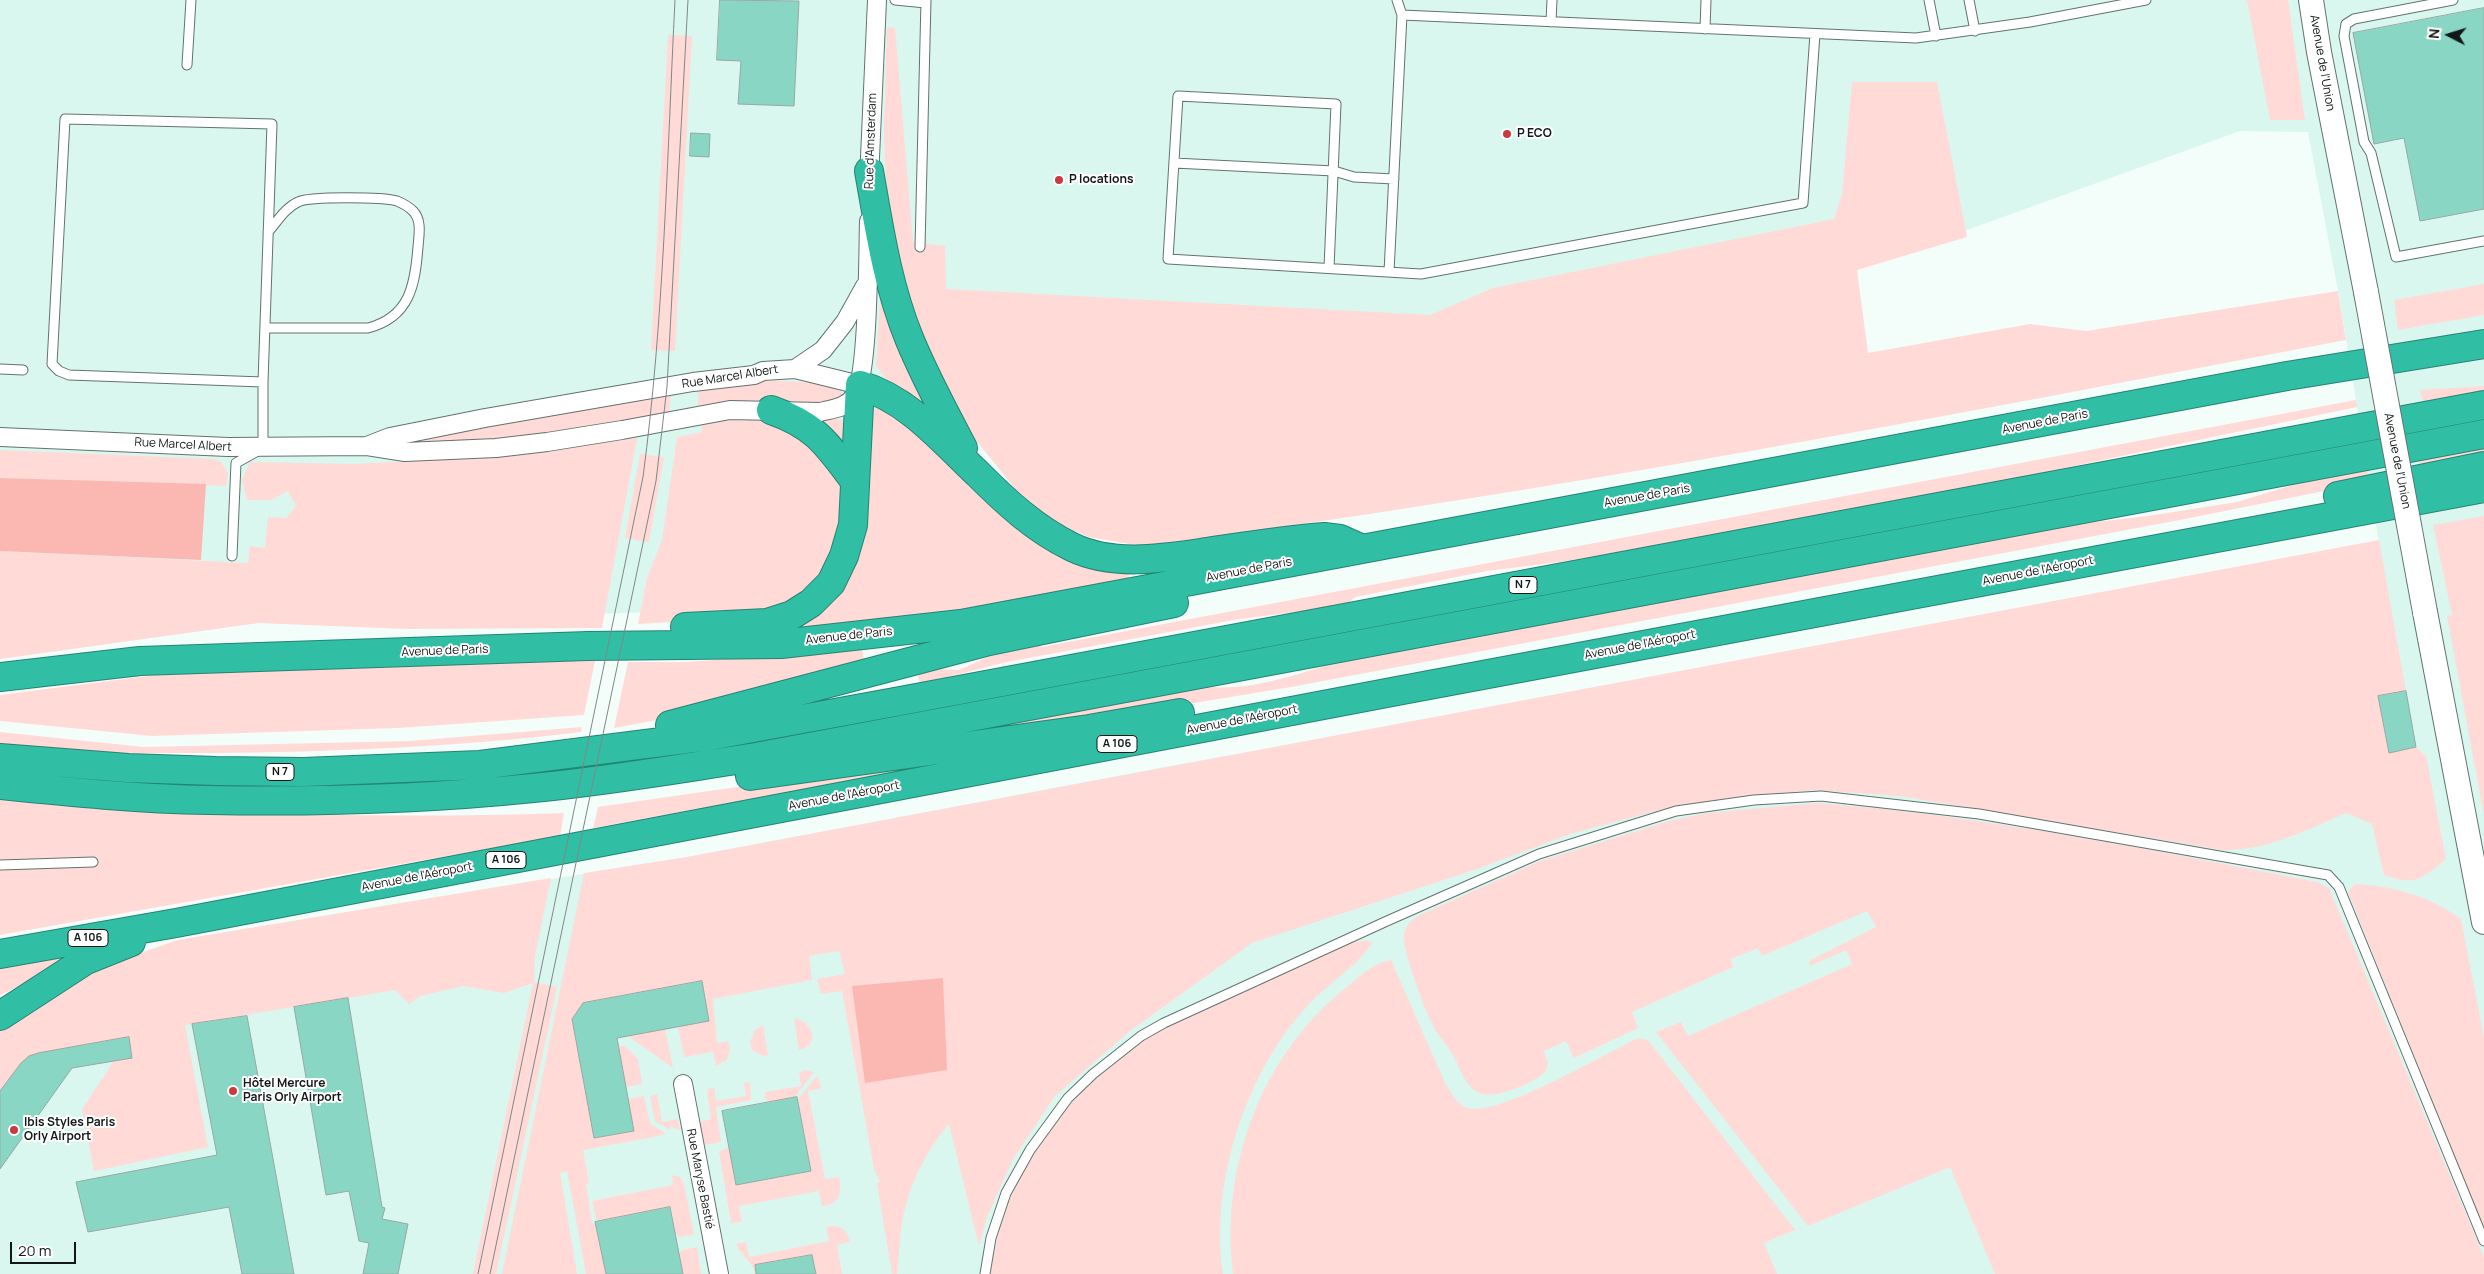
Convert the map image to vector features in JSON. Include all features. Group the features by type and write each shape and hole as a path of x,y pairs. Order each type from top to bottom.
{"highway":[{"path":"869,171 882,250 909,338 974,472"},
{"name":"Avenue de Paris","path":"0,677 140,661 588,646 781,644 961,624 2248,384 2484,344"},
{"path":"2248,384 2277,392 2298,391 2484,362"},
{"path":"560,755 631,730 676,724 989,640 1316,576 1340,567 1361,549 1340,539 1324,536 1163,559 1105,557 1074,548 1041,530 1018,514 932,428 906,407 876,390 860,386 853,525 844,556 831,583 811,603 792,615 767,623 651,629 588,646"},
{"name":"N 7","path":"0,758 128,768 302,772 480,766 710,736 2484,405"},
{"path":"771,410 800,421 817,434 828,445 854,480"},
{"name":"N 7","path":"0,785 208,800 323,800 448,795 621,778 756,757 2484,434"},
{"path":"2220,537 2233,522 2247,515 2484,466"},
{"name":"Avenue de l'Aéroport","path":"0,954 176,923 1397,690 2484,488"},
{"path":"621,778 644,785 681,787 1089,729 1356,682 1367,682 1397,690"},
{"path":"0,1016 86,960 176,923"}],"street":[{"name":"Rue d'Amsterdam","path":"860,386 868,282 869,171 877,0"},
{"name":"Avenue de l'Union","path":"2311,0 2319,52 2484,922"},
{"name":"Rue d'Amsterdam","path":"795,369 823,350 846,322 868,282"},
{"name":"Rue Marcel Albert","path":"0,437 263,448 367,446 405,452 496,448 586,437 730,410 820,412 842,406 854,397 860,386 795,369 763,371 754,375 693,382 486,418 390,437 367,446"},
{"name":"Rue Maryse Bastié","path":"683,1084 719,1274"}],"lane":[{"path":"187,65 191,0"},
{"path":"894,0 926,1 920,247"},
{"path":"1389,272 1402,15 1396,0"},
{"path":"1551,22 1552,0"},
{"path":"1705,29 1706,0"},
{"path":"1929,0 1936,36"},
{"path":"1969,0 1975,31"},
{"path":"1402,15 1916,38 1975,31 2146,0"},
{"path":"2453,0 2354,19 2346,24 2344,36 2364,142 2370,153 2396,257 2484,241"},
{"path":"1329,268 1336,104 1178,96 1168,259 1421,274 1803,203 1815,34"},
{"path":"232,556 236,463 263,448 263,382 272,124 65,120 52,364 59,372 69,375 263,382"},
{"path":"1174,163 1334,171 1354,177 1394,179"},
{"path":"265,328 368,328 382,324 397,313 409,296 415,280 420,230 418,218 414,211 396,201 318,198 298,201 284,213 268,232"},
{"path":"0,369 23,370"},
{"path":"985,1274 992,1238 1006,1193 1017,1171 1048,1123 1068,1098 1093,1074 1152,1029 1539,854 1676,811 1754,800 1821,796 1979,814 2328,875 2339,887 2484,1241"},
{"path":"0,865 93,862"}],"shaded area":[{"path":"0,0 2484,0 2484,1274 0,1274 0,1022 178,940 687,857 1159,768 2380,549 2340,301 2308,132 2240,131 1361,450 862,401 777,609 258,623 0,659"},
{"path":"2247,0 2288,0 2305,120 2270,120"},
{"path":"887,27 895,28 913,242 945,246 946,289 1430,315 1493,288 1834,219 1842,194 1852,82 1937,82 1967,237 1857,270 1868,353 2030,324 2086,331 2338,291 2346,340 1895,425 1443,503 1141,546 1089,537 1058,524 1016,490 951,409 905,300 887,214 884,129"},
{"path":"668,35 692,36 675,351 651,350"},
{"path":"2484,284 2484,315 2398,330 2394,300"},
{"path":"881,287 926,408 886,379 876,366"},
{"path":"753,381 815,383 837,389 843,394 840,398 825,405 744,401 697,409 699,389"},
{"path":"2484,386 2484,391 2423,402 2420,390"},
{"path":"671,392 669,414 529,436 424,443 425,439"},
{"path":"2356,400 2357,407 1906,501 1560,562 1487,571 1355,597 1345,606 1239,619 1007,662 920,684 916,668 959,670 1038,634 1041,647"},
{"path":"874,405 911,425 971,484 1129,568 1129,580 1052,595 893,621 779,631 830,595 870,406"},
{"path":"739,416 766,416 787,423 841,478 847,507 839,556 795,602 726,619 638,624 647,578 662,540 677,437 702,432 701,421"},
{"path":"814,417 845,420 845,445"},
{"path":"637,438 602,628 406,629 258,623 0,659 0,551 248,563 250,546 265,548 268,517 286,518 296,506 288,491 271,500 247,500 242,480 250,462 353,464 490,457"},
{"path":"2484,446 2484,458 2422,473 2418,459"},
{"path":"0,450 214,459 221,462 228,473 226,486 0,478"},
{"path":"640,454 664,457 649,542 625,538"},
{"path":"2367,468 2369,482 2185,519 1291,687 1019,732 971,737 970,728 1208,687 1246,686 1264,683 1356,656 2018,531 2148,516 2237,502 2329,474"},
{"path":"0,478 206,484 201,560 0,551"},
{"path":"2484,516 2484,816 2447,616 2452,615 2433,525"},
{"path":"2379,540 2416,747 2426,756 2446,859 2418,879 2395,879 2384,875 2372,824 2346,813 2271,843 2255,847 2223,850 1899,796 1814,790 1730,798 1652,812 1573,833 1477,869 1252,943 1130,1031 1055,1096 1013,1159 987,1217 979,1246 949,1124 928,1153 912,1186 902,1225 897,1274 892,1274 877,1183 880,1182 874,1169 842,991 821,994 817,979 845,974 839,951 809,956 812,980 713,999 717,1043 728,1041 730,1048 727,1060 716,1066 713,1052 684,1057 678,1027 706,1021 709,1018 702,984 699,981 583,1003 572,1019 594,1135 597,1138 632,1131 634,1128 628,1099 644,1096 650,1124 664,1132 664,1135 583,1150 589,1183 586,1184 592,1223 596,1224 606,1274 586,1274 567,1171 560,1173 577,1274 502,1274 584,873 687,857"},
{"path":"862,650 865,664 674,717 614,728 628,662 686,662"},
{"path":"595,661 584,715 398,728 152,736 0,721 0,695 147,676 243,667 315,664"},
{"path":"582,727 581,732 396,748 211,753 106,752 0,746 0,732 144,747 410,741"},
{"path":"862,769 915,769 593,828 598,807"},
{"path":"0,799 79,807 256,813 432,815 564,813 560,836 0,935"},
{"path":"1818,803 1944,816 2068,835 2317,882 2329,888 2484,1257 2484,1274 1995,1274 1950,1167 1808,1226 1656,1032 1681,1022 1688,1036 1852,964 1846,950 1810,966 1809,961 1876,927 1867,911 1762,956 1758,948 1731,959 1733,967 1632,1012 1638,1028 1574,1058 1566,1041 1544,1051 1548,1063 1545,1072 1533,1081 1497,1094 1482,1094 1472,1089 1453,1055 1436,1031 1415,982 1404,942 1405,931 1412,921 1420,915 1540,861 1669,821 1707,813"},
{"path":"551,878 535,956 534,982 557,987 496,1274 473,1274 533,983 504,993 463,986 420,996 409,1004 395,990 185,1025 208,1147 94,1171 82,1109 114,1061 38,1053 29,1056 21,1063 0,1091 0,1022 68,978 178,940"},
{"path":"2355,884 2384,887 2424,898 2461,919 2484,1038 2484,1230 2348,892"},
{"path":"1353,942 1373,942 1367,951 1313,1000 1290,1027 1269,1058 1252,1092 1238,1128 1228,1165 1222,1202 1220,1239 1223,1274 990,1274 1001,1220 1020,1176 1056,1120 1095,1077 1152,1033"},
{"path":"90,949 9,991 0,995 0,968"},
{"path":"1391,960 1445,1083 1456,1099 1467,1108 1487,1108 1507,1102 1555,1081 1638,1038 1648,1040 1795,1230 1764,1243 1777,1274 1233,1274 1231,1234 1233,1195 1240,1156 1252,1118 1268,1082 1289,1048 1314,1017 1365,972 1377,964"},
{"path":"943,978 947,1070 865,1083 852,986"},
{"path":"794,1018 806,1024 812,1034 810,1044 806,1048 799,1050"},
{"path":"763,1025 768,1055 763,1056 752,1050 750,1042 755,1030"},
{"path":"665,1029 673,1068 628,1036"},
{"path":"618,1046 625,1046 638,1059 642,1084 626,1087"},
{"path":"805,1070 814,1072 795,1097 769,1102 765,1098 765,1092 801,1086 799,1073"},
{"path":"817,1076 822,1088 808,1091 825,1179 839,1177 840,1193 838,1197 833,1203 822,1206 819,1191 739,1206 742,1222 731,1223 719,1152 729,1147 736,1182 739,1185 809,1172 811,1169 798,1099"},
{"path":"744,1082 750,1083 751,1100 716,1107 721,1142 704,1145 700,1122 711,1119 707,1089 714,1087 716,1101 746,1096"},
{"path":"657,1094 662,1122 678,1119 680,1131 671,1126 670,1130 655,1121 650,1096"},
{"path":"672,1175 680,1177 684,1184 694,1234 680,1237 675,1234 671,1210 668,1208 598,1221 596,1219 592,1201 673,1185"},
{"path":"831,1226 844,1230 850,1242 837,1245 842,1274 816,1274 813,1257 810,1255 775,1261 773,1264 775,1274 755,1274 752,1266 736,1244 746,1242 749,1257 829,1241 826,1227"},
{"path":"697,1247 701,1274 683,1274 679,1254 682,1250"}],"building":[{"path":"720,0 799,1 794,106 738,104 741,61 717,60"},
{"path":"2484,8 2484,209 2420,221 2404,138 2374,144 2353,33"},
{"path":"691,133 710,134 709,157 690,156"},
{"path":"2406,691 2416,747 2389,753 2378,696"},
{"path":"702,981 709,1021 617,1038 634,1131 594,1138 572,1019 583,1003"},
{"path":"348,998 382,1207 385,1208 382,1219 408,1224 398,1274 363,1274 369,1243 359,1241 349,1191 326,1195 294,1007"},
{"name":"Hôtel Mercure Paris Orly Airport","path":"247,1016 294,1274 242,1274 229,1207 88,1232 76,1182 217,1155 192,1024"},
{"name":"Ibis Styles Paris Orly Airport","path":"129,1037 132,1058 72,1068 0,1169 0,1091 21,1063 29,1056 38,1053"},
{"path":"797,1097 811,1171 736,1185 722,1111"},
{"path":"670,1207 683,1274 606,1274 595,1222"},
{"path":"812,1255 816,1274 756,1274 755,1265"}],"tram line":[{"path":"478,1274 643,477 656,358 660,299 675,0"},
{"path":"490,1274 656,481 667,387 688,0"}],"place":[{"name":"P ECO","path":"1507,134"},
{"name":"P locations","path":"1059,180"},
{"name":"Hôtel Mercure Paris Orly Airport","path":"233,1091"},
{"name":"Ibis Styles Paris Orly Airport","path":"14,1130"}]}
